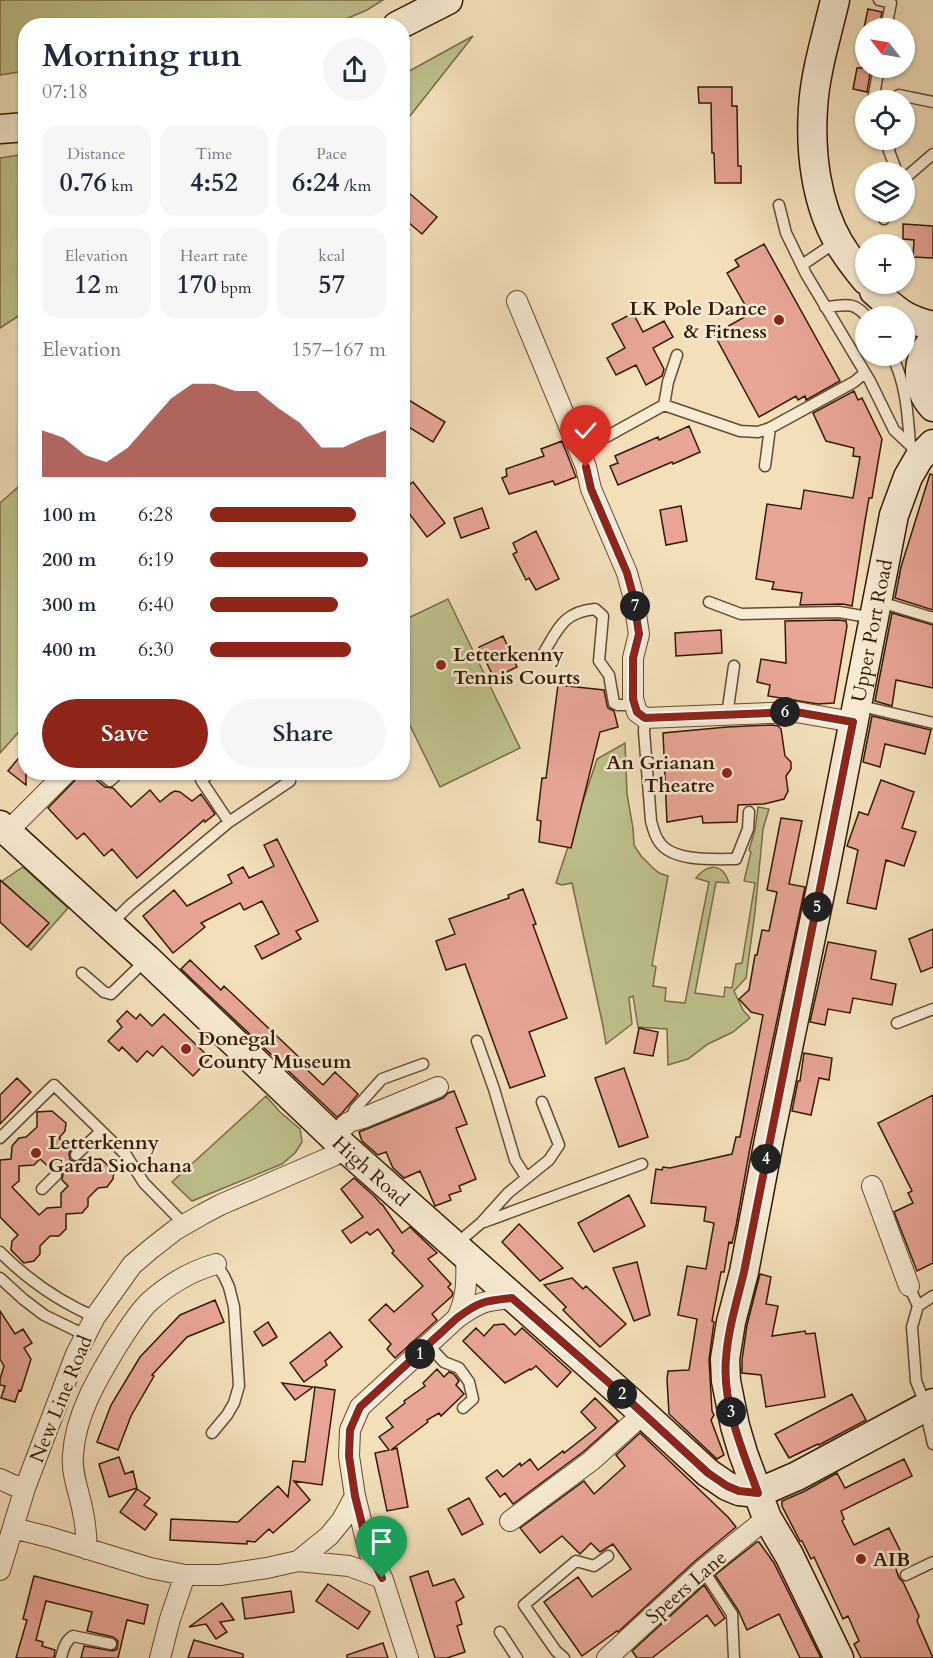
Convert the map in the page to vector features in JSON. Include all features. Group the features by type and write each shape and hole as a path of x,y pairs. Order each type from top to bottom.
{"street":[{"path":"410,19 448,0"},
{"path":"835,0 817,81 813,107 813,139 820,195 838,241 855,269"},
{"path":"0,129 18,128"},
{"path":"869,294 880,306"},
{"path":"870,294 903,316 933,326"},
{"path":"517,302 586,467 591,489 630,584 639,634 633,658 632,685 640,712 727,715 796,712 855,714"},
{"path":"915,353 927,347 933,340"},
{"path":"915,363 923,392 933,406"},
{"name":"Upper Port Road","path":"839,1658 762,1506 743,1453 732,1413 726,1381 726,1359 731,1322 744,1272 894,515 921,449"},
{"path":"4,828 58,780"},
{"name":"High Road","path":"4,828 342,1135 512,1298 714,1478 762,1506"},
{"name":"New Line Road","path":"0,1570 25,1488 76,1354 95,1317 132,1265 184,1224 220,1205 333,1156 342,1135 363,1118 438,1087"},
{"path":"872,1186 909,1286"},
{"path":"457,1318 463,1306 466,1290 461,1251"},
{"path":"87,1549 83,1512 73,1472 73,1455 76,1431 100,1373 138,1314 151,1301 177,1281 202,1268 216,1264"},
{"path":"408,1658 382,1578 369,1552 355,1496 349,1456 350,1430 360,1407 457,1318 475,1305 486,1301 512,1298"},
{"path":"762,1506 797,1476 929,1406"},
{"path":"510,1521 591,1461 643,1414"},
{"path":"0,1479 25,1488"},
{"path":"298,1561 329,1536 342,1520 355,1496"},
{"name":"Speers Lane","path":"607,1658 703,1570 762,1506"},
{"path":"13,1528 150,1568 185,1575 220,1575 298,1561 348,1566 382,1578"},
{"path":"160,1658 185,1575"}],"lane":[{"path":"879,0 891,3 888,18"},
{"path":"915,98 933,102"},
{"path":"915,169 933,154"},
{"path":"779,205 786,233 802,265 865,373 894,430 921,449"},
{"path":"802,265 838,241"},
{"path":"825,307 851,305 858,308 867,294"},
{"path":"664,405 668,382 677,355"},
{"path":"896,366 907,409 921,449"},
{"path":"606,437 664,405 740,431 758,432 770,428 854,382 865,373"},
{"path":"765,466 770,428"},
{"path":"709,602 741,614 876,609 933,618"},
{"path":"543,654 564,620 582,610 595,609 603,616 599,661 609,675 614,703 640,712 644,731 651,821 660,844 670,851 697,859 736,859 748,829 749,812"},
{"path":"727,715 734,666"},
{"path":"855,714 933,723"},
{"path":"201,780 229,822"},
{"path":"110,925 130,905 229,822 289,780"},
{"path":"82,973 104,992 111,994 147,959"},
{"path":"897,1023 933,1009"},
{"path":"477,1041 494,1089 514,1160 526,1177"},
{"path":"342,1135 355,1109 382,1079 423,1064"},
{"path":"0,1138 54,1085 126,1155 144,1184 184,1224"},
{"path":"461,1251 481,1223 508,1193 549,1160 559,1145 542,1102"},
{"path":"76,1155 101,1131"},
{"path":"481,1223 642,1164"},
{"path":"42,1189 56,1175"},
{"path":"0,1252 20,1271 74,1308 95,1317"},
{"path":"212,1433 234,1403 239,1386 234,1307 224,1275 216,1264"},
{"path":"0,1278 44,1315 85,1335"},
{"path":"909,1286 918,1306 912,1327 916,1381 929,1406 933,1444"},
{"path":"918,1306 933,1296"},
{"path":"429,1346 444,1362 459,1368 469,1382 473,1400 463,1408"},
{"path":"564,1658 556,1651 524,1605 576,1562 594,1566 608,1556"},
{"path":"906,1575 933,1562"},
{"path":"703,1570 732,1614 734,1658"},
{"path":"500,1632 517,1658"},
{"path":"61,1658 64,1647 69,1638 73,1636 111,1644"}],"green space":[{"path":"0,0 383,0 348,18 18,18 18,72 0,75"},
{"path":"473,36 410,116 410,71"},
{"path":"18,155 18,316 0,328 0,158"},
{"path":"18,487 18,733 0,753 0,503"},
{"name":"Letterkenny Tennis Courts","path":"448,599 520,748 440,787 410,725 410,617"},
{"path":"625,743 627,794 634,845 652,867 668,876 652,965 656,967 653,986 666,988 665,1001 685,1003 709,882 696,878 705,870 715,867 723,872 729,883 716,882 695,993 724,997 725,987 732,988 736,964 742,963 755,883 744,881 751,852 749,850 758,807 769,809 763,829 746,978 734,991 743,1010 750,1018 733,1032 708,1044 688,1059 668,1065 667,1029 638,1027 633,996 629,998 632,1024 606,1044 572,883 562,885 556,883 597,759"},
{"path":"23,867 68,908 31,950 28,947 48,923 2,881"},
{"path":"266,1096 300,1129 302,1142 295,1153 282,1164 192,1201 172,1182"}],"building":[{"path":"868,9 882,12 881,18 866,18"},
{"path":"855,78 869,78 867,90 853,89"},
{"path":"698,87 732,87 732,106 737,106 738,166 741,166 741,183 715,183 711,103 699,103"},
{"path":"410,194 437,217 422,234 410,224"},
{"path":"903,224 933,226 933,258 915,257 915,234 903,234"},
{"path":"764,244 840,381 806,400 805,396 798,400 796,396 759,417 714,334 750,314 727,273 739,266 735,260"},
{"path":"633,313 643,332 664,321 673,337 653,348 664,369 662,376 646,385 636,365 616,375 607,358 625,348 612,324"},
{"path":"854,391 858,400 862,398 882,439 872,498 869,498 852,606 843,604 800,605 802,593 772,589 774,582 756,579 767,504 801,509 804,490 853,498 860,457 853,456 854,448 826,441 813,413"},
{"path":"410,401 445,422 433,442 410,428"},
{"path":"689,426 700,452 618,485 610,466 618,463 615,456"},
{"path":"562,441 576,477 555,485 553,481 509,494 502,478 507,476 506,469 544,456 541,449"},
{"path":"930,474 933,475 933,610 895,598 901,567"},
{"path":"413,482 445,523 427,537 410,515 410,484"},
{"path":"681,506 687,541 666,545 660,510"},
{"path":"482,508 489,528 461,538 454,518"},
{"path":"536,531 559,579 536,590 529,578 526,580 513,554 517,552 513,543"},
{"path":"892,613 933,625 933,688 896,680 892,706 875,701"},
{"path":"785,621 846,621 847,626 834,703 818,704 768,696 770,685 757,682 761,659 786,663"},
{"path":"721,630 722,653 676,656 675,633"},
{"path":"503,636 517,667 494,678 479,647"},
{"path":"558,685 604,690 608,708 614,711 618,727 600,732 571,848 539,842 541,821 537,820 542,778 546,778"},
{"path":"872,716 931,730 925,754 885,744 880,767 863,762"},
{"name":"An Grianan Theatre","path":"772,725 781,729 785,756 791,762 791,769 786,776 788,791 784,799 764,804 738,805 737,822 703,823 702,816 667,822 663,733"},
{"path":"18,759 18,779 8,771"},
{"path":"75,780 96,780 105,787 113,788 131,807 150,790 160,802 175,791 192,801 201,794 215,814 205,822 204,820 137,878 112,849 104,856 84,833 77,839 48,808"},
{"path":"881,780 914,792 902,828 916,832 904,866 886,860 876,909 847,903 858,850 847,846 859,812 868,815"},
{"path":"781,818 802,821 789,884 805,887 750,1148 736,1226 732,1243 729,1242 724,1272 721,1272 712,1321 714,1322 709,1360 714,1415 711,1420 724,1455 717,1459 669,1414 667,1379 668,1371 689,1370 697,1319 678,1315 687,1266 706,1269 714,1223 704,1221 706,1207 651,1203 656,1169 662,1170 663,1167 670,1168 732,1154 736,1137 740,1137 763,1015 751,1012 739,999 749,990 762,930 769,931 777,892 767,890"},
{"path":"277,839 318,921 296,931 301,939 262,959 255,946 279,934 262,901 244,910 240,903 201,923 205,927 173,953 143,916 174,890 187,906 232,883 228,875 243,867 249,878 274,866 264,845"},
{"path":"0,880 49,923 27,947 0,922"},
{"path":"523,889 536,924 533,925 567,1018 529,1032 545,1076 510,1088 465,964 446,970 436,941 455,934 449,919 509,898 508,895"},
{"path":"933,929 933,967 921,972 909,939"},
{"path":"828,942 876,951 871,979 896,984 892,1005 853,998 850,1013 828,1009 825,1025 810,1022"},
{"path":"190,960 221,990 224,986 300,1058 298,1061 323,1085 335,1072 358,1094 342,1113 337,1117 181,969"},
{"name":"Donegal County Museum","path":"127,1011 136,1019 140,1014 152,1026 164,1014 210,1058 193,1076 162,1046 153,1056 147,1051 137,1062 122,1047 119,1051 108,1041 122,1027 117,1021"},
{"path":"639,1028 658,1032 653,1056 634,1053"},
{"path":"804,1053 832,1058 829,1080 819,1078 811,1115 792,1111"},
{"path":"624,1068 648,1137 619,1147 595,1078"},
{"path":"17,1078 31,1092 0,1124 0,1095"},
{"path":"454,1091 467,1124 456,1128 476,1179 459,1186 461,1191 449,1195 451,1200 435,1206 420,1171 404,1178 393,1168 386,1152 378,1155 362,1141 359,1132 443,1098"},
{"path":"933,1095 933,1263 917,1271 894,1212 913,1203 908,1193 912,1191 878,1123"},
{"path":"52,1111 66,1123 65,1131 59,1138 71,1150 70,1160 77,1162 101,1159 114,1171 113,1179 107,1187 98,1188 88,1198 88,1206 82,1213 66,1214 66,1229 59,1236 50,1236 40,1246 40,1254 34,1261 24,1263 11,1250 12,1241 18,1235 0,1217 0,1160 11,1159 12,1146 19,1138 26,1137 37,1127 37,1112","holes":["40,1159 51,1169 61,1169 62,1180 68,1186 61,1193 61,1207 47,1208 39,1215 12,1187 19,1181 19,1166 34,1165"]},
{"path":"354,1178 382,1204 402,1233 410,1227 437,1253 428,1259 451,1284 448,1287 453,1293 452,1296 432,1314 437,1320 395,1358 387,1349 391,1344 369,1320 386,1304 394,1312 423,1286 392,1253 394,1251 378,1229 370,1235 367,1232 351,1243 342,1231 363,1217 341,1189"},
{"path":"629,1195 645,1226 594,1252 578,1223"},
{"path":"519,1224 563,1268 540,1281 502,1242"},
{"path":"637,1262 650,1315 634,1321 613,1268"},
{"path":"760,1274 771,1277 766,1304 778,1306 772,1336 805,1331 806,1334 815,1333 825,1397 766,1407 761,1375 742,1373 747,1325"},
{"path":"572,1278 583,1289 586,1286 626,1324 600,1347 563,1310 566,1307 544,1285"},
{"path":"215,1300 224,1322 187,1337 152,1375 154,1376 131,1416 118,1450 97,1442 111,1405 140,1357 180,1315"},
{"path":"0,1311 15,1334 23,1329 32,1343 24,1348 31,1359 15,1402 1,1398 5,1386 0,1385 4,1366 0,1359"},
{"path":"268,1322 277,1337 263,1346 254,1332"},
{"path":"504,1324 515,1335 522,1328 571,1372 557,1387 536,1366 505,1383 463,1341 476,1328 484,1336 494,1325"},
{"path":"330,1332 342,1347 325,1361 327,1365 304,1382 290,1363"},
{"path":"437,1369 444,1377 449,1372 454,1374 459,1381 456,1385 464,1394 441,1416 439,1413 427,1420 428,1422 391,1450 397,1448 408,1507 387,1511 375,1453 389,1450 379,1437 393,1427 386,1418 425,1386 423,1383"},
{"path":"282,1383 313,1387 295,1400"},
{"path":"315,1387 335,1390 322,1485 294,1481 310,1500 273,1533 269,1529 255,1542 247,1541 247,1544 170,1540 171,1519 238,1522 278,1486 288,1497 293,1461 305,1462"},
{"path":"852,1394 866,1420 789,1458 775,1434"},
{"path":"595,1398 618,1421 583,1452 513,1504 505,1493 500,1497 486,1478 497,1470 503,1477 520,1463 521,1466 530,1459 538,1470 563,1451 564,1453 596,1428 581,1412"},
{"path":"640,1433 736,1527 695,1561 618,1632 582,1656 544,1602 578,1577 592,1597 631,1569 613,1544 600,1552 591,1543 580,1554 562,1536 540,1553 520,1528 584,1481 594,1494 625,1466 616,1455"},
{"path":"119,1457 125,1474 133,1471 137,1488 109,1497 99,1464"},
{"path":"904,1459 912,1476 841,1511 844,1519 842,1521 854,1545 889,1528 903,1556 896,1569 899,1578 919,1616 917,1621 933,1658 861,1658 854,1644 859,1641 848,1616 843,1619 814,1557 811,1559 800,1541 782,1506 782,1501 837,1473 845,1488"},
{"path":"137,1489 150,1498 144,1505 157,1514 145,1530 120,1512"},
{"path":"469,1498 483,1524 462,1535 448,1509"},
{"path":"757,1542 774,1563 821,1658 800,1658 779,1614 747,1630 738,1610 715,1575"},
{"path":"428,1571 433,1586 454,1579 464,1597 456,1602 462,1624 457,1626 465,1652 447,1658 435,1658 410,1577"},
{"path":"34,1576 148,1605 144,1624 127,1620 118,1658 81,1658 84,1646 113,1651 117,1649 118,1641 113,1637 87,1631 92,1612 46,1601 36,1640 43,1642 42,1646 55,1650 54,1658 16,1658 27,1620 23,1619"},
{"path":"328,1584 370,1612 358,1629 316,1601"},
{"path":"704,1585 725,1618 715,1626 707,1615 652,1658 637,1658 632,1651"},
{"path":"291,1591 294,1612 245,1619 242,1598"},
{"path":"222,1603 234,1620 220,1622 227,1632 216,1639 206,1624 189,1627"},
{"path":"194,1640 243,1654 243,1658 188,1658"},
{"path":"383,1643 388,1658 347,1658 347,1655"}],"place":[{"name":"LK Pole Dance & Fitness","path":"779,320"},
{"name":"Letterkenny Tennis Courts","path":"441,665"},
{"name":"An Grianan Theatre","path":"727,773"},
{"name":"Donegal County Museum","path":"186,1049"},
{"name":"Letterkenny Garda Siochana","path":"36,1153"},
{"name":"AIB","path":"861,1559"}],"route":[{"path":"382,1578 369,1552 355,1496 349,1456 350,1430 360,1407 457,1318 475,1305 486,1301 512,1298 708,1473 739,1491 758,1493 743,1453 732,1413 726,1381 726,1359 731,1322 744,1272 853,722 796,712 645,718 637,712 632,685 633,658 639,634 633,595 627,573 591,489 586,467"}]}
